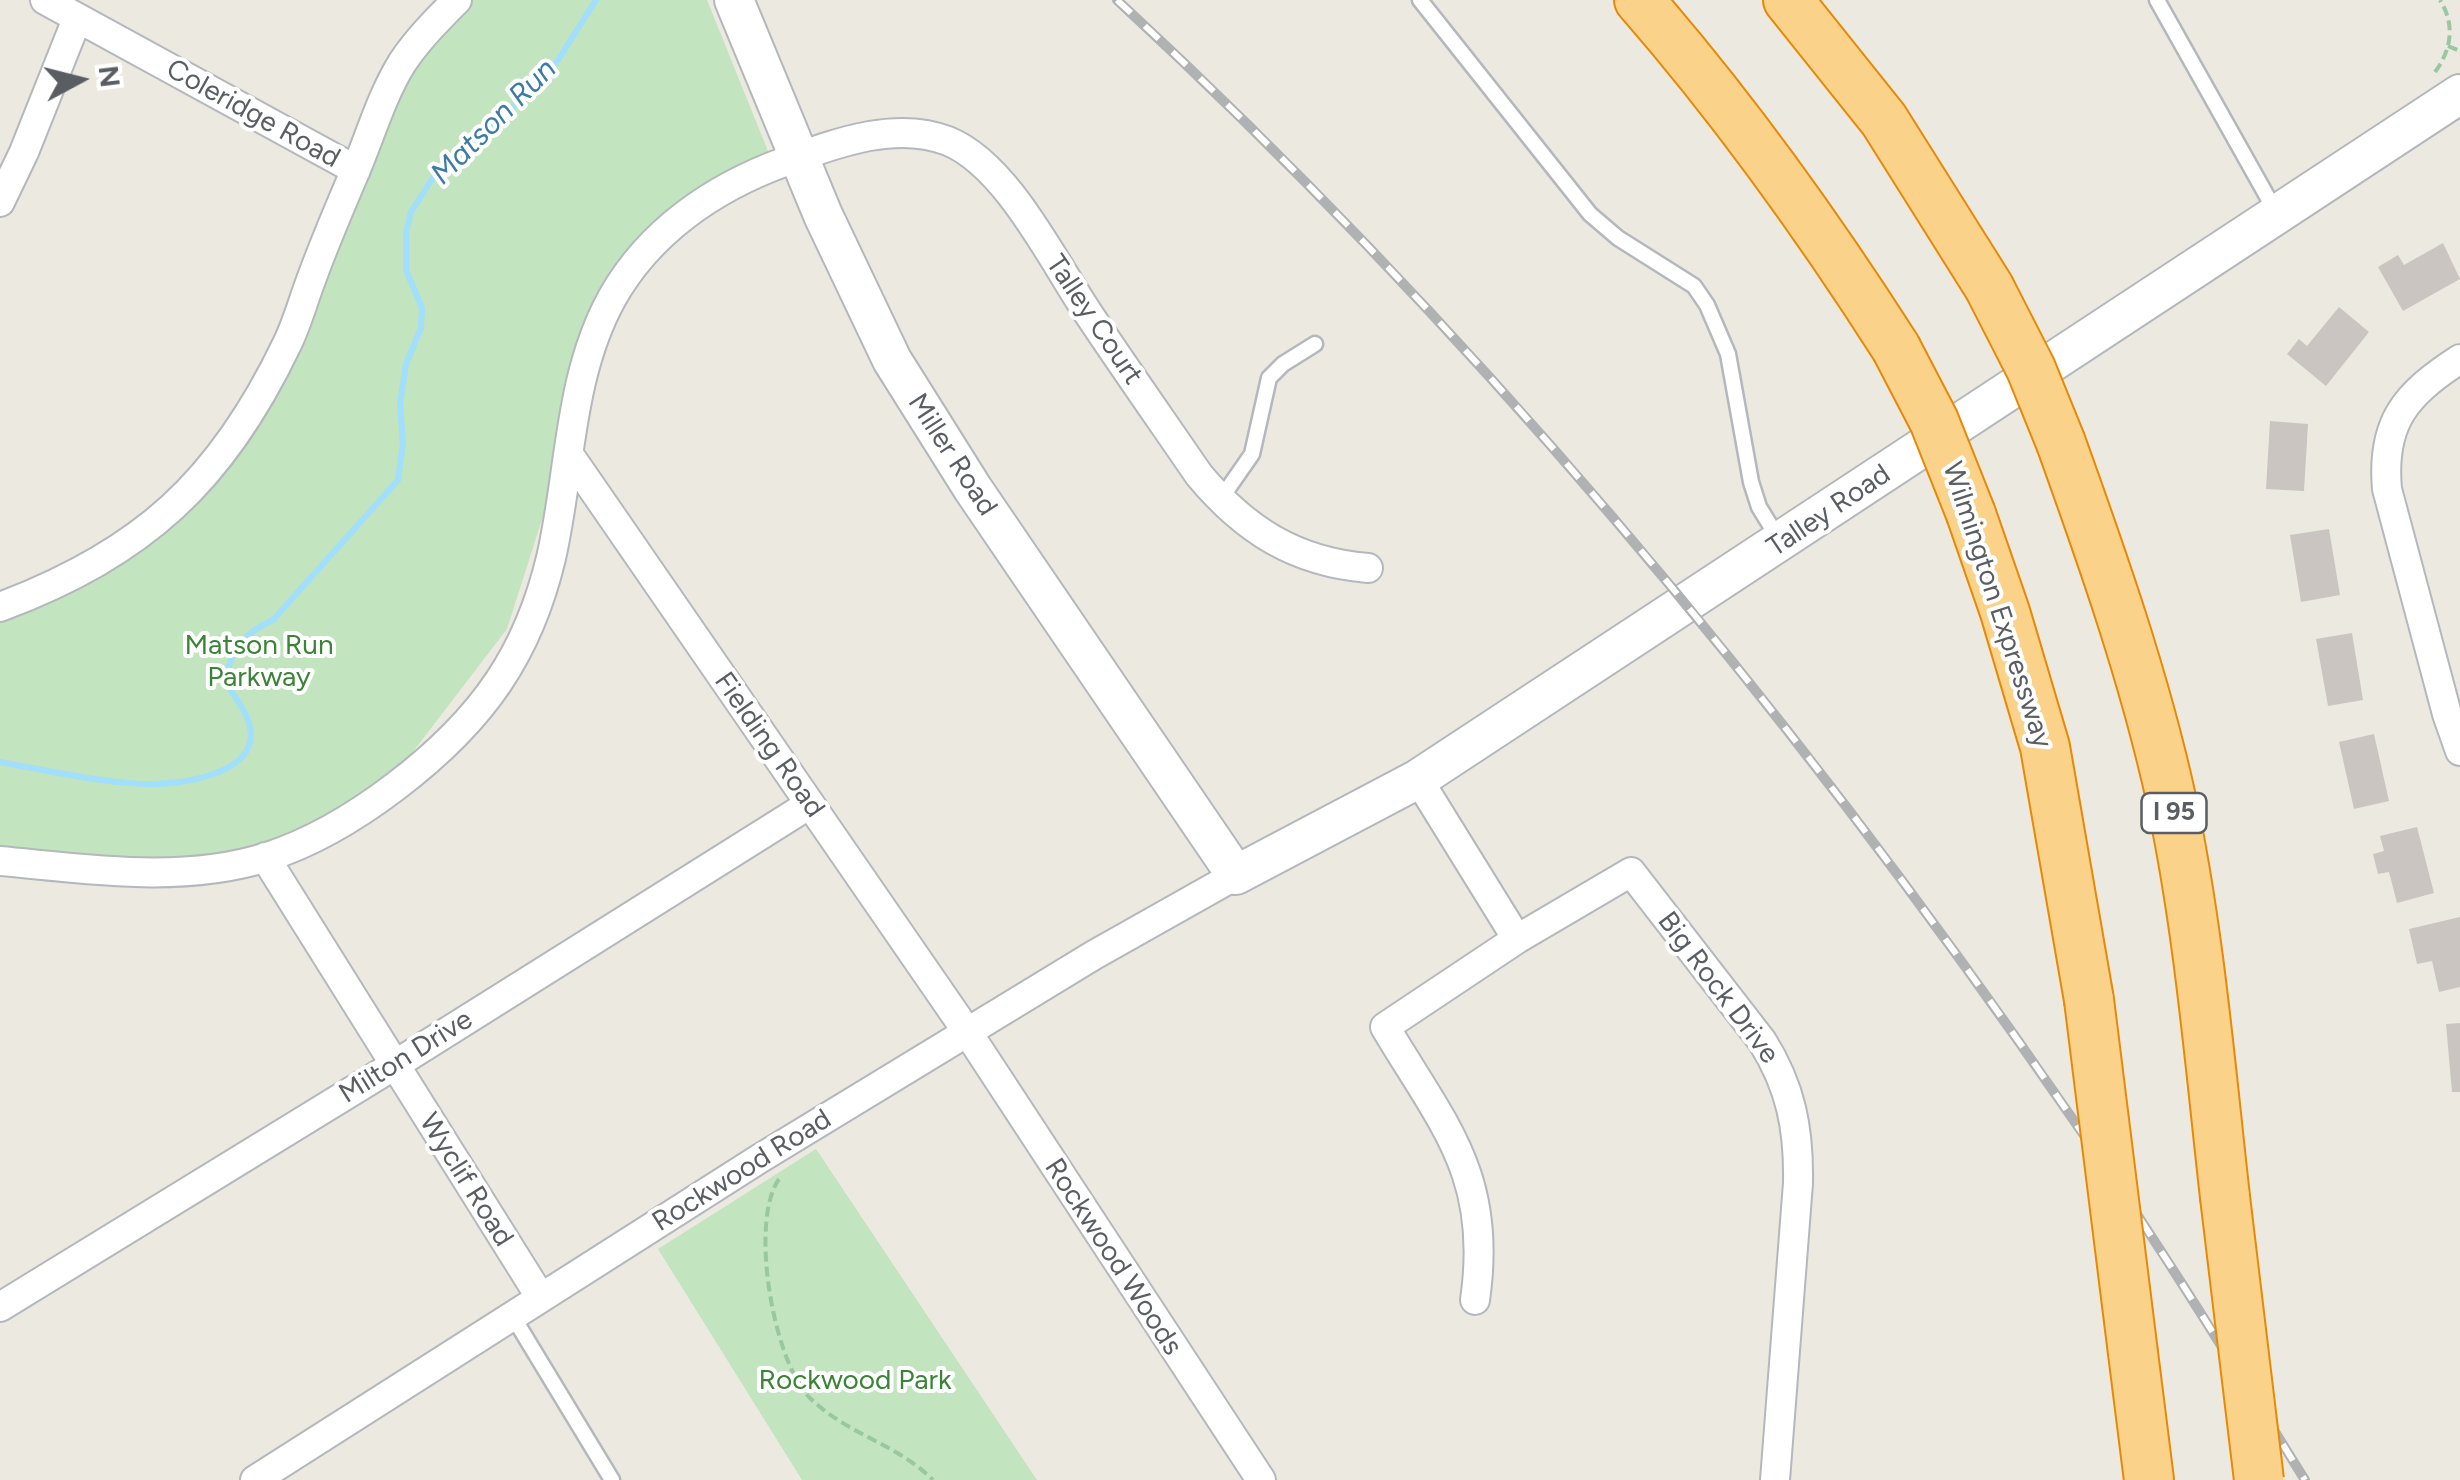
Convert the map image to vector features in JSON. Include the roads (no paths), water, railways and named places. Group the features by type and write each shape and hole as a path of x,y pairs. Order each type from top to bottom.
{"highway":[{"name":"Wilmington Expressway","path":"1639,0 1709,80 1780,174 1896,348 1934,421 1971,514 2045,748 2089,1000 2149,1480"},
{"name":"I 95","path":"1788,0 1884,120 1990,286 2031,369 2061,443 2128,634 2172,803 2206,1024 2259,1480"}],"street":[{"name":"Coleridge Road","path":"46,0 356,170"},
{"path":"0,607 62,583 100,563 146,532 212,468 234,438 288,342 375,119 403,62 457,0"},
{"name":"Miller Road","path":"734,0 847,270 892,360 973,489 1236,875"},
{"path":"0,202 77,19"},
{"name":"Talley Road","path":"1236,875 1418,780 2460,94"},
{"name":"Talley Court","path":"0,861 176,872 265,858 334,826 397,787 448,739 499,681 539,601 570,456 574,412 591,346 613,297 648,248 696,206 774,166 863,136 886,132 929,136 950,142 974,158 1019,208 1199,475 1220,500 1258,534 1280,546 1324,562 1368,568"},
{"path":"2460,359 2431,378 2402,409 2393,424 2385,464 2397,526 2446,714 2460,751"},
{"name":"Fielding Road","path":"570,456 968,1032"},
{"path":"1418,780 1517,940 1384,1027 1456,1145 1471,1179 1480,1238 1475,1300"},
{"name":"Milton Drive","path":"0,1306 393,1066 810,804"},
{"name":"Wyclif Road","path":"265,858 541,1298"},
{"name":"Big Rock Drive","path":"1517,940 1631,872 1779,1068 1791,1097 1796,1124 1798,1183 1775,1480"},
{"name":"Rockwood Road","path":"256,1480 512,1315 968,1032 1236,875"},
{"name":"Rockwood Woods","path":"968,1032 1261,1480"}],"lane":[{"path":"1420,0 1590,214 1618,238 1694,286 1708,306 1728,354 1751,482 1781,543"},
{"path":"2156,0 2277,215"},
{"path":"1220,500 1252,454 1269,378 1314,344"},
{"path":"512,1315 612,1480"}],"waterway":[{"name":"Matson Run","path":"0,762 93,779 159,784 209,776 238,761 247,750 251,737 249,722 225,681 235,651 247,636 273,620 398,480 403,443 400,404 406,364 421,328 422,308 406,270 406,233 411,212 436,173 507,113 558,60 596,0"}],"railway":[{"path":"1117,0 1379,258 1626,532 1743,675 1966,968 2072,1118 2162,1252 2305,1480"}],"park label":[{"name":"Matson Run Parkway","path":"259,662"},
{"name":"Rockwood Park","path":"855,1381"}]}
